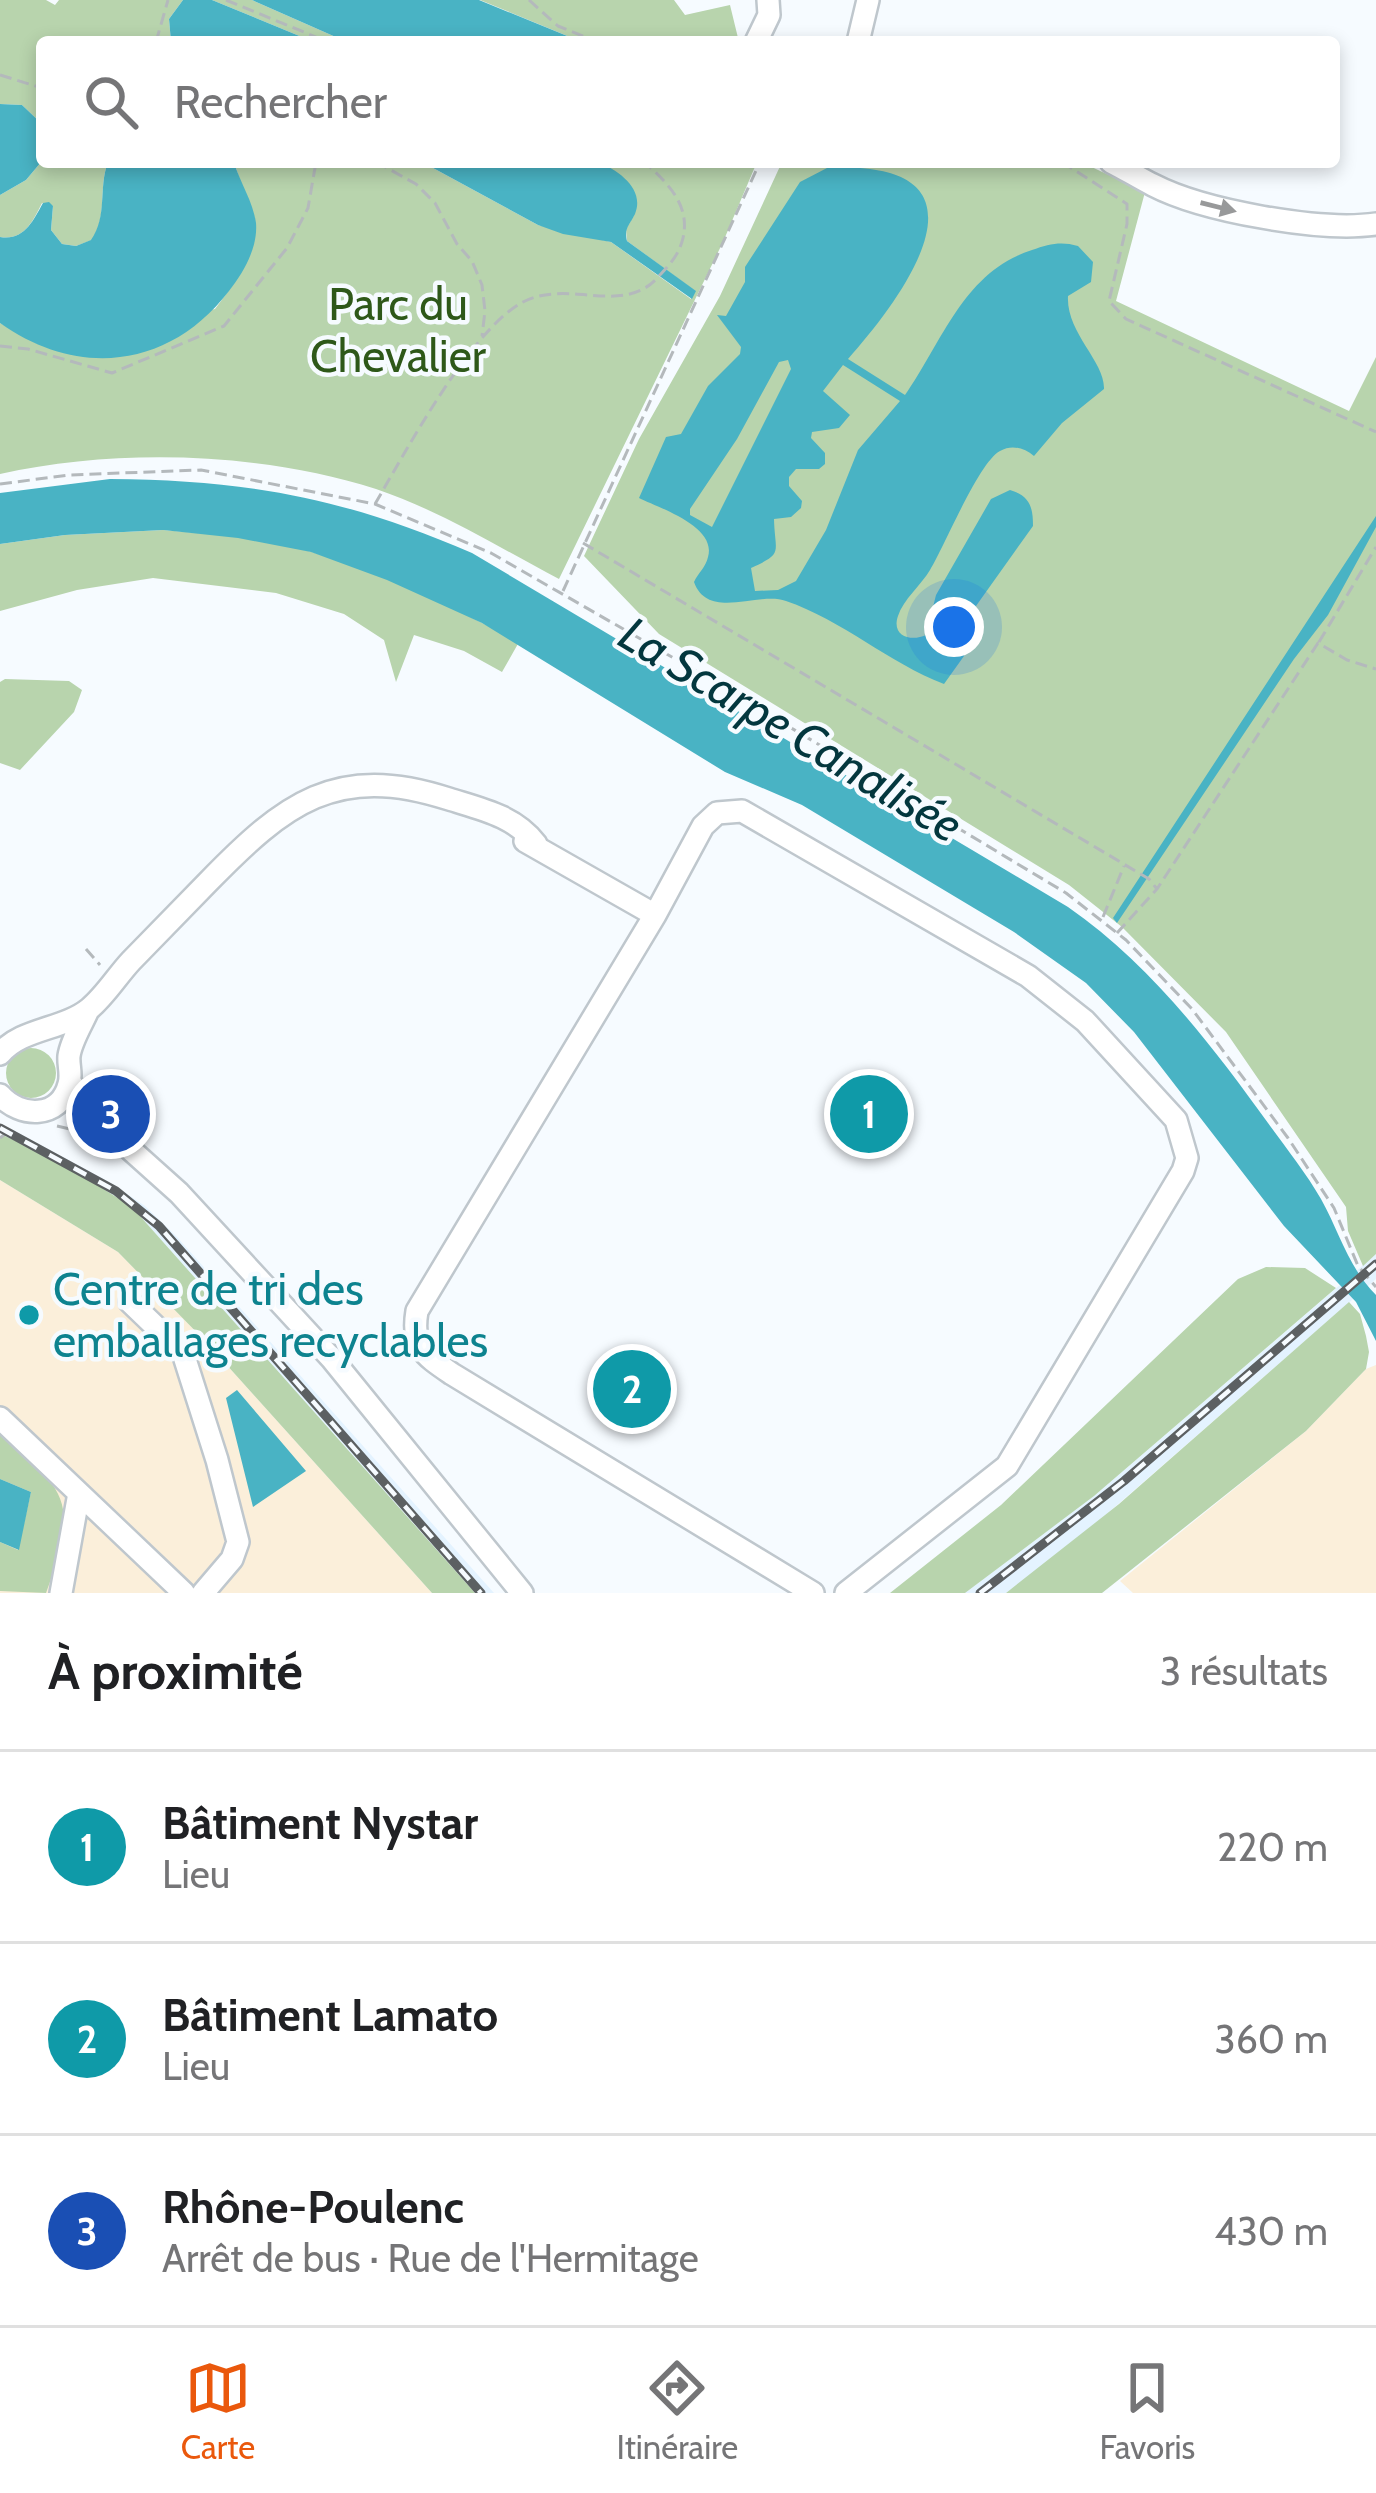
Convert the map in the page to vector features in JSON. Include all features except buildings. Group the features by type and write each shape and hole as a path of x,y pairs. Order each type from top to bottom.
{"street":[{"path":"759,36 769,15 768,0"},
{"path":"859,36 868,0"},
{"path":"1122,168 1208,206 1345,226 1376,224"},
{"path":"0,1124 62,1099 88,1010 230,859 291,806 320,794 357,786 394,786 454,801 655,915"},
{"path":"813,1593 452,1374 417,1348 413,1331 417,1311 655,915 703,826 717,813 742,812 1028,976 1085,1021 1176,1120 1187,1158 1184,1171 1006,1466 846,1593"},
{"path":"0,1054 18,1036 88,1010"},
{"path":"18,1036 54,1042 103,1124 248,1264 332,1359 522,1593"},
{"path":"0,1095 12,1107 84,1116 103,1124"},
{"path":"130,1301 183,1353 238,1542 232,1559 202,1593"},
{"path":"0,1418 184,1593"},
{"path":"61,1593 79,1493"}],"path":[{"path":"158,36 168,0"},
{"path":"226,0 313,36"},
{"path":"529,0 558,26 583,36"},
{"path":"0,75 36,86"},
{"path":"0,346 28,349 112,374 224,326 287,248 308,208 315,168"},
{"path":"387,168 436,202 457,244 472,261 482,285 482,339"},
{"path":"375,504 482,339 520,304 561,290 619,298 650,290 681,245 685,226 676,192 651,168"},
{"path":"562,594 757,168"},
{"path":"1071,168 1127,205 1109,301 1126,320 1376,432"},
{"path":"0,484 69,475 202,470 375,504 491,553 562,594 854,765 1102,919 1220,1043 1315,1175 1334,1208 1348,1248 1376,1287"},
{"path":"583,543 1149,879 1157,889"},
{"path":"1117,933 1157,889 1376,547"},
{"path":"1318,644 1376,669"},
{"path":"1102,919 1124,866"},
{"path":"86,949 96,956 104,974"}],"shaded area":[{"path":"13,1130 145,1206 494,1593 475,1593 132,1207 6,1137"},
{"path":"0,1180 118,1252 207,1343 432,1593 0,1593"},
{"path":"1376,1254 1376,1279 1069,1547 1006,1593 965,1593 1094,1496"},
{"path":"1376,1365 1376,1593 1133,1593 1120,1581 1306,1431 1366,1369"}],"green space":[{"path":"0,0 46,0 55,5 59,0 183,0 169,19 170,36 36,36 36,118 22,105 0,104"},
{"path":"212,0 252,0 333,36 299,36"},
{"path":"480,0 674,0 685,15 730,5 738,36 567,36"},
{"path":"36,168 107,168 100,221 92,240 76,246 62,244 51,230 53,206 42,203 21,233 0,237 0,195"},
{"name":"Parc du Chevalier","path":"236,168 433,168 538,225 611,242 691,299 695,291 627,241 626,229 634,215 609,168 754,168 559,579 400,498 285,467 140,458 0,474 0,323 38,344 215,309 249,253 252,224"},
{"path":"779,168 1094,168 1145,192 1116,301 1349,411 1376,357 1376,1254 1363,1266 1348,1231 1346,1207 1226,1032 1122,927 1069,885 659,634 584,556 639,439 720,296"},
{"path":"163,530 257,540 312,552 418,592 519,642 502,672 464,651 414,635 396,682 384,640 344,614 276,593 153,578 77,590 0,611 0,544"},
{"path":"69,681 82,690 74,712 20,770 0,763 0,682"},
{"path":"31,1048 48,1056 56,1073 48,1090 31,1098 14,1090 6,1073 14,1056"},
{"path":"3,1135 62,1163 132,1207 475,1593 432,1593 207,1343 118,1252 0,1180"},
{"path":"1266,1267 1305,1268 1336,1288 1094,1496 965,1593 890,1593 1001,1505 1238,1279"},
{"path":"1349,1302 1360,1314 1366,1336 1366,1369 1306,1431 1102,1593 1006,1593 1119,1504"},
{"path":"0,1430 40,1469 61,1501 63,1538 46,1593 0,1591 0,1542 18,1550 31,1492 0,1479"}],"water":[{"path":"183,0 212,0 299,36 170,36 169,19"},
{"path":"252,0 479,0 567,36 333,36"},
{"path":"0,104 22,105 36,118 36,168 0,195"},
{"path":"107,168 236,168 256,232 240,276 205,317 151,350 92,358 30,341 0,323 0,237 22,233 43,203 49,202 53,206 51,230 62,244 76,246 91,240 99,221"},
{"path":"433,168 609,168 622,176 636,197 627,241 696,291 692,299 611,242 538,225"},
{"path":"827,168 880,171 913,184 927,206 926,234 915,265 896,298 848,359 905,395 957,310 988,274 1008,260 1055,244 1078,246 1093,262 1091,282 1068,296 1069,309 1099,368 1104,389 1062,423 1034,456 1013,447 992,458 930,570 898,616 897,628 904,636 926,635 936,595 991,499 1010,490 1026,499 1033,526 971,613 964,656 944,684 786,601 710,600 694,582 708,557 704,536 684,520 639,498 666,437 681,434 708,386 740,354 741,347 717,315 726,316 745,282 745,267 800,182","holes":["788,360 791,369 712,527 690,515 690,509 737,439 779,362","843,365 900,401 858,450 826,530 796,581 778,590 755,591 751,568 775,551 774,519 791,517 801,508 789,477 796,469 819,469 825,464 825,453 811,438 812,432 839,428 850,415 823,391"]},
{"path":"110,479 207,483 295,496 381,518 472,553 1068,907 1125,953 1177,1006 1302,1170 1351,1261 1376,1295 1376,1341 1356,1302 1284,1226 1134,1032 1086,983 1014,932 802,805 725,772 482,623 387,580 311,552 163,530 0,544 0,493"},
{"path":"1376,516 1376,527 1328,615 1117,923 1113,918"},
{"path":"237,1390 306,1471 253,1507 226,1398"},
{"path":"0,1479 31,1492 19,1550 0,1542"}],"railway":[{"path":"0,1128 116,1191 159,1226 481,1593"},
{"path":"980,1593 1124,1481 1376,1264"}],"place":[{"name":"Rhône-Poulenc","path":"111,1114"},
{"name":"Bâtiment Nystar","path":"869,1114"},
{"name":"Centre de tri des emballages recyclables","path":"29,1315"},
{"name":"Bâtiment Lamato","path":"632,1389"}],"water label":[{"name":"La Scarpe Canalisée","path":"791,729"}]}
